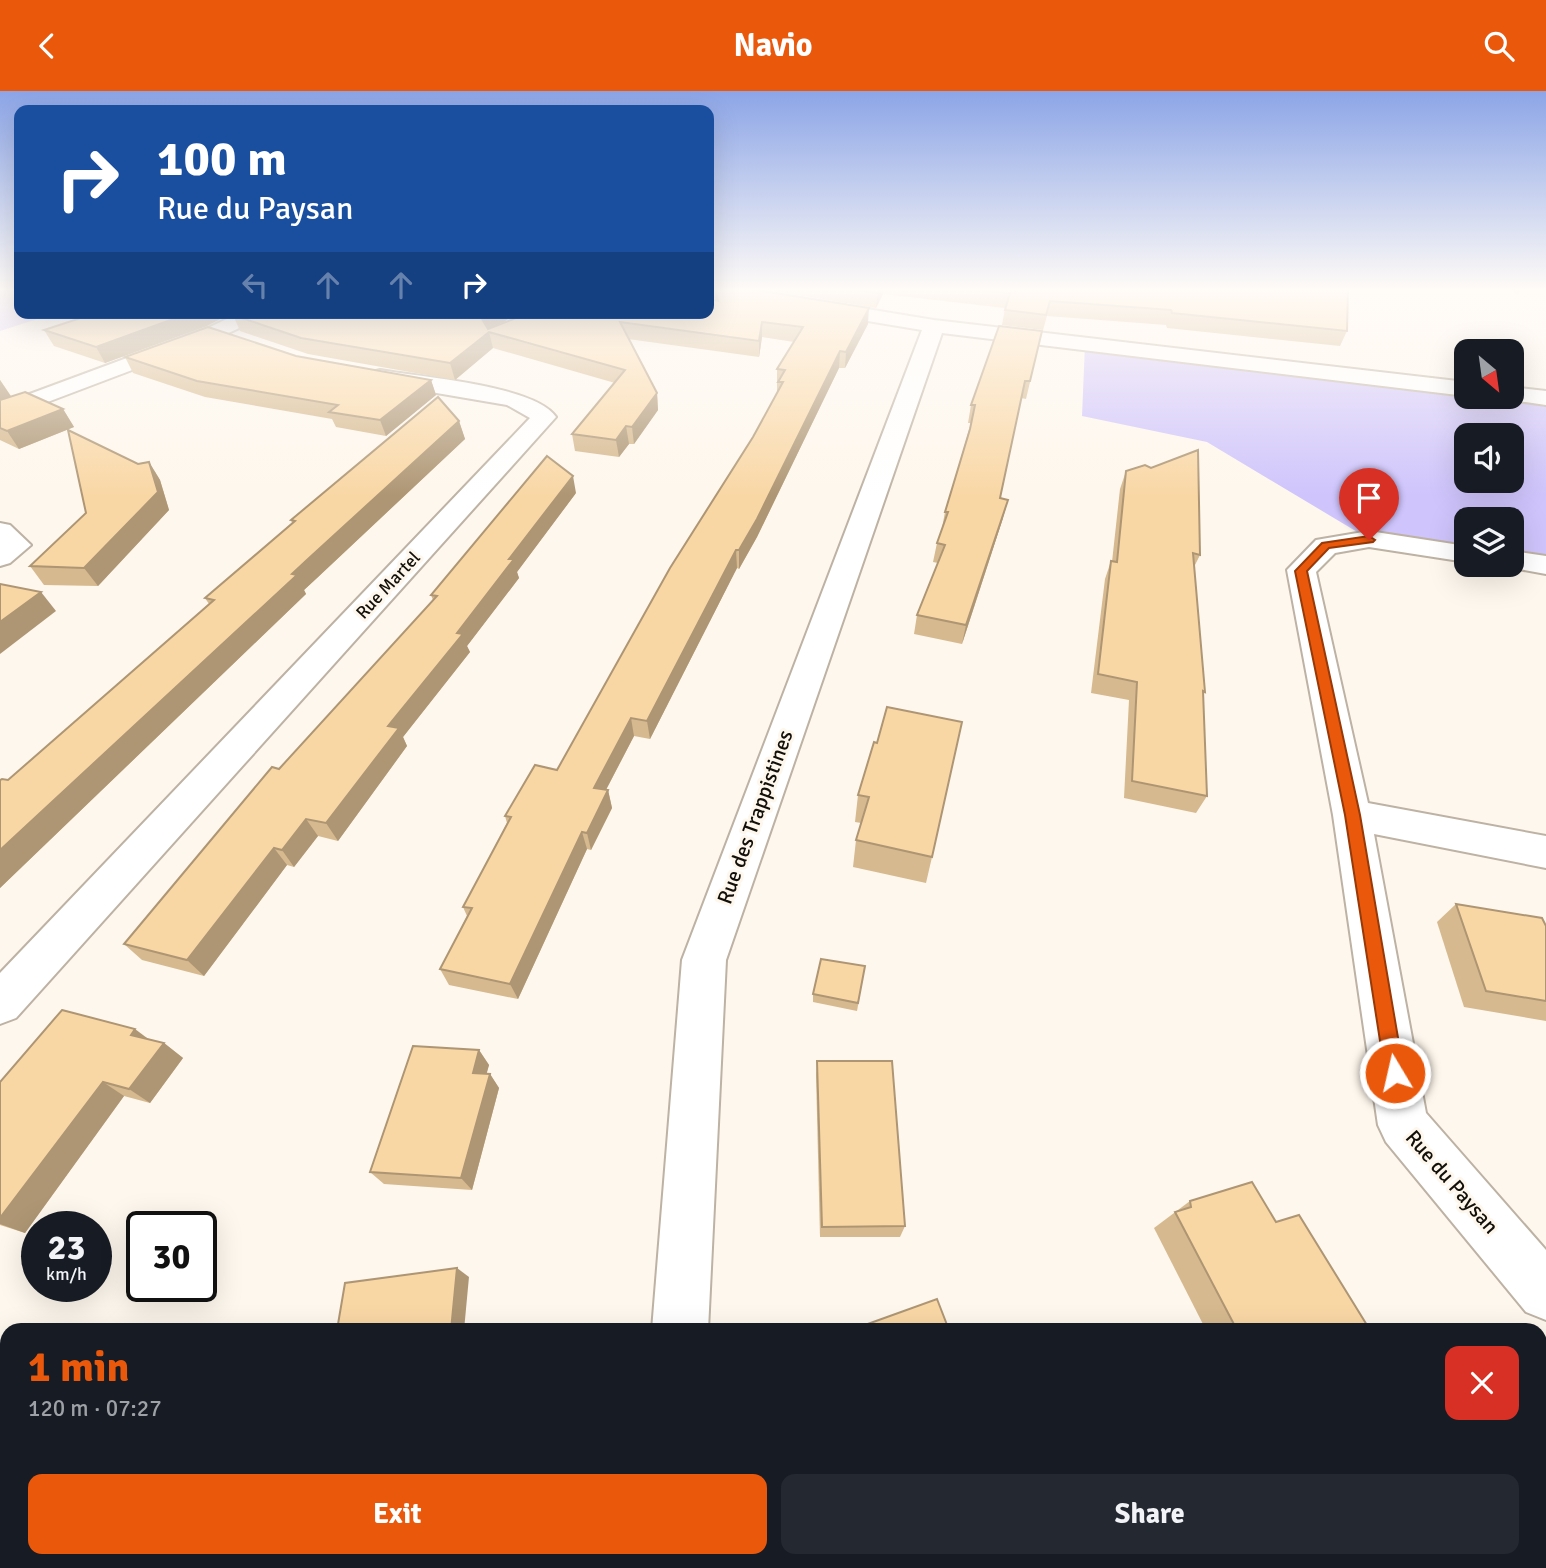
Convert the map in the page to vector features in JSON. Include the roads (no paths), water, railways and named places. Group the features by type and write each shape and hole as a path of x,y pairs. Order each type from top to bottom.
{"street":[{"path":"0,413 146,358"},
{"name":"Rue des Trappistines","path":"680,1323 704,960 922,358"},
{"path":"1204,358 1454,388"},
{"name":"Rue Martel","path":"0,1004 544,417 514,399 355,372"},
{"path":"1524,395 1546,398"},
{"path":"0,531 17,545 0,557"},
{"name":"Rue du Paysan","path":"1454,552 1369,540 1326,545 1301,571 1352,815 1403,1125 1546,1292"},
{"path":"1524,562 1546,565"},
{"path":"1352,815 1546,852"}]}
